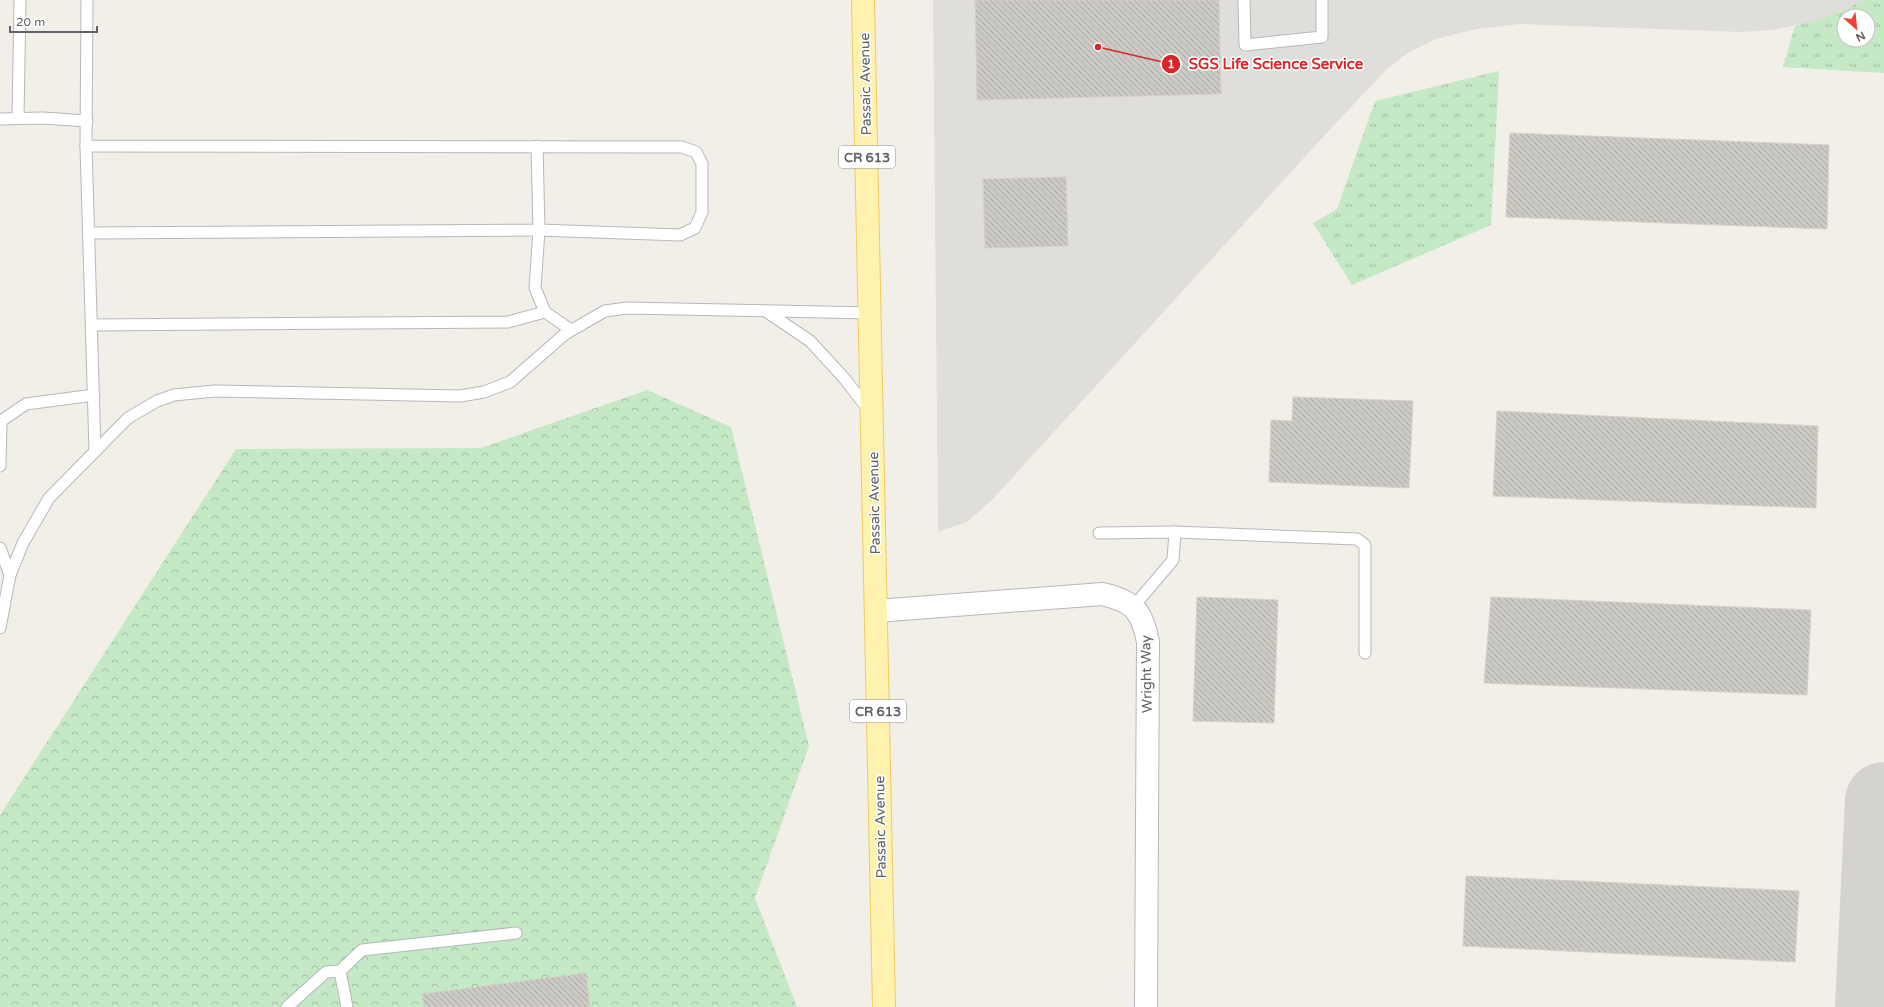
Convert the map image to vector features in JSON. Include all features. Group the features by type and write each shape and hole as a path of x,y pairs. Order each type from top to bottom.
{"main road":[{"name":"Passaic Avenue","path":"864,0 884,1007"}],"street":[{"path":"876,611 1102,594 1118,597 1134,606"},
{"name":"Wright Way","path":"1134,606 1144,622 1148,642 1146,1007"}],"lane":[{"path":"18,118 20,0"},
{"path":"87,0 86,146 96,451"},
{"path":"1244,0 1245,46 1322,37 1322,0"},
{"path":"0,119 43,118 87,121"},
{"path":"86,146 682,146 696,152 702,164 702,212 695,228 680,235 538,230 89,233"},
{"path":"537,146 538,230 535,288 545,312 571,330"},
{"path":"0,628 10,575 23,543 49,498 128,418 157,401 174,395 221,391 460,396 484,392 510,382 571,330 605,311 627,308 871,313"},
{"path":"766,311 810,341 844,378 872,414"},
{"path":"92,324 508,322 545,312"},
{"path":"0,466 1,421 26,404 94,395"},
{"path":"1134,606 1173,560 1175,532"},
{"path":"1099,533 1175,532 1357,539 1365,545 1365,653"},
{"path":"0,548 10,575"},
{"path":"287,1007 326,972 340,971 362,950 516,933"},
{"path":"340,971 347,1007"}],"shaded area":[{"path":"933,0 1864,0 1847,8 1836,8 1836,13 1806,23 1773,30 1741,32 1520,24 1477,29 1436,39 1409,52 1386,70 1323,137 991,501 967,522 938,532"}],"green space":[{"path":"1864,0 1884,0 1884,73 1783,67 1795,26 1836,13 1836,48 1876,48 1876,8 1847,8"},
{"path":"1499,71 1491,225 1352,285 1313,223 1337,209 1375,101"},
{"path":"647,390 731,427 809,746 755,898 797,1007 0,1007 0,815 236,449 481,448"}],"building":[{"path":"975,0 1219,0 1221,94 977,100"},
{"path":"1510,133 1829,145 1827,229 1506,217"},
{"path":"1066,177 1068,246 985,248 983,179"},
{"path":"1293,397 1413,401 1409,488 1269,482 1271,420 1292,421"},
{"path":"1497,411 1818,426 1816,508 1493,496"},
{"path":"1197,597 1278,600 1274,723 1193,721"},
{"path":"1491,597 1811,610 1807,695 1484,683"},
{"path":"1466,876 1799,891 1795,962 1463,946"},
{"path":"586,973 590,1007 424,1007 422,994"}],"taxiway":[{"path":"1874,1007 1884,801"}],"place":[{"name":"SGS Life Science Service","path":"1098,47"}]}
